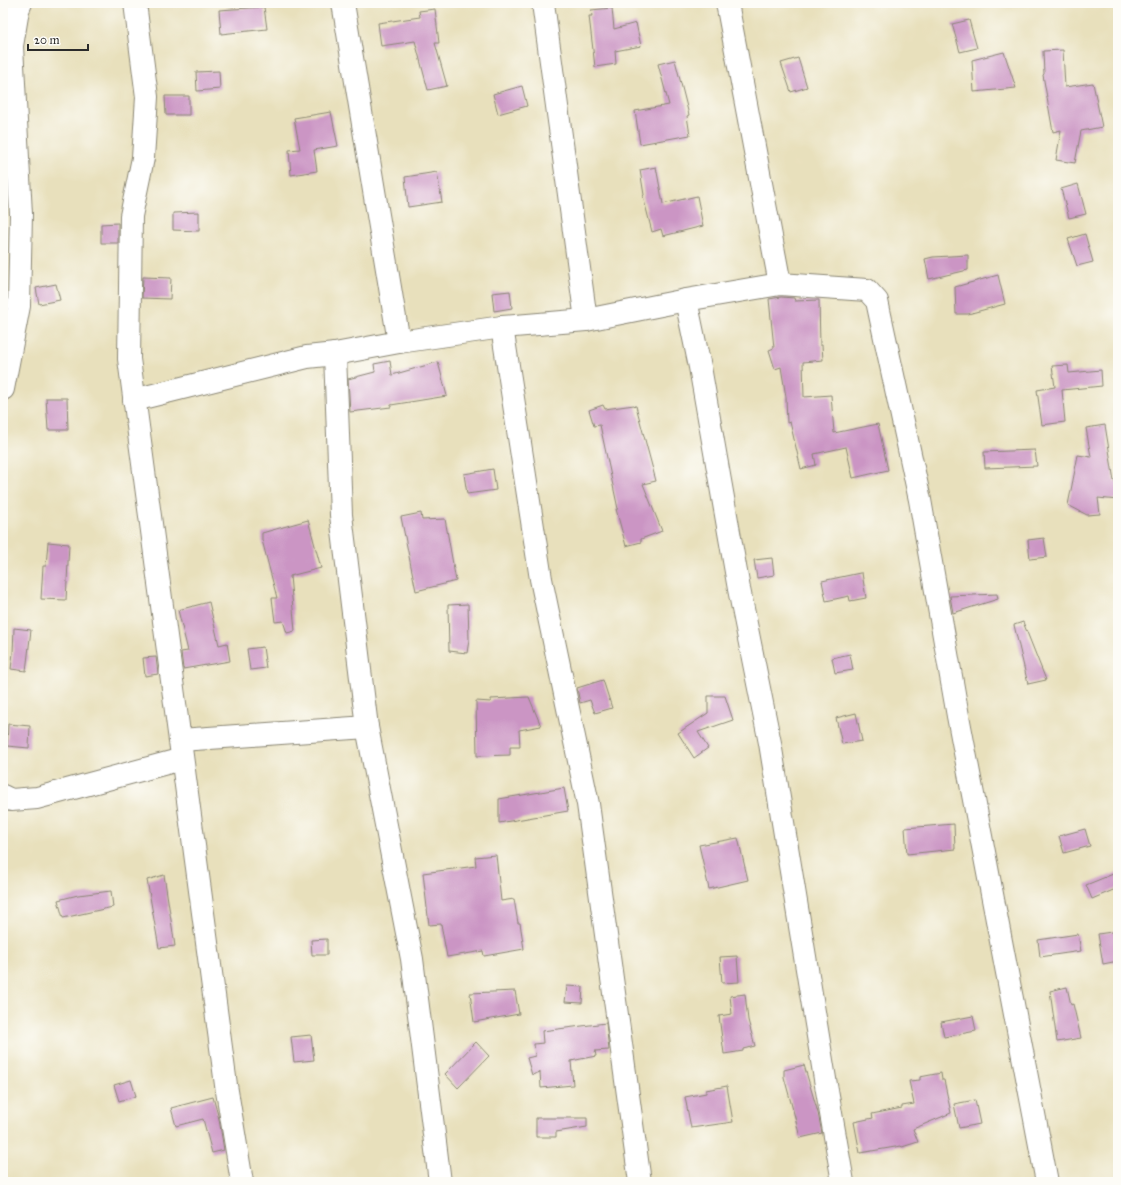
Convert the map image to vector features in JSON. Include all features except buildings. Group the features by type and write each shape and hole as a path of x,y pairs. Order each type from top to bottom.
{"street":[{"path":"3,389 19,306 21,214 12,46 18,10 21,3"},
{"path":"135,3 147,97 143,158 131,216 129,359 226,1085 242,1182"},
{"path":"343,3 400,342"},
{"path":"543,3 586,320"},
{"path":"727,3 780,284"},
{"path":"134,400 307,357 335,354 400,342 502,327 586,320 686,300 780,284 867,290 877,301 920,500 958,716 1047,1182"},
{"path":"686,300 700,367 739,589 770,743 843,1182"},
{"path":"502,327 541,579 588,804 640,1182"},
{"path":"335,354 341,515 367,727 412,959 440,1182"},
{"path":"3,796 11,800 37,798 181,750 367,727"}]}
